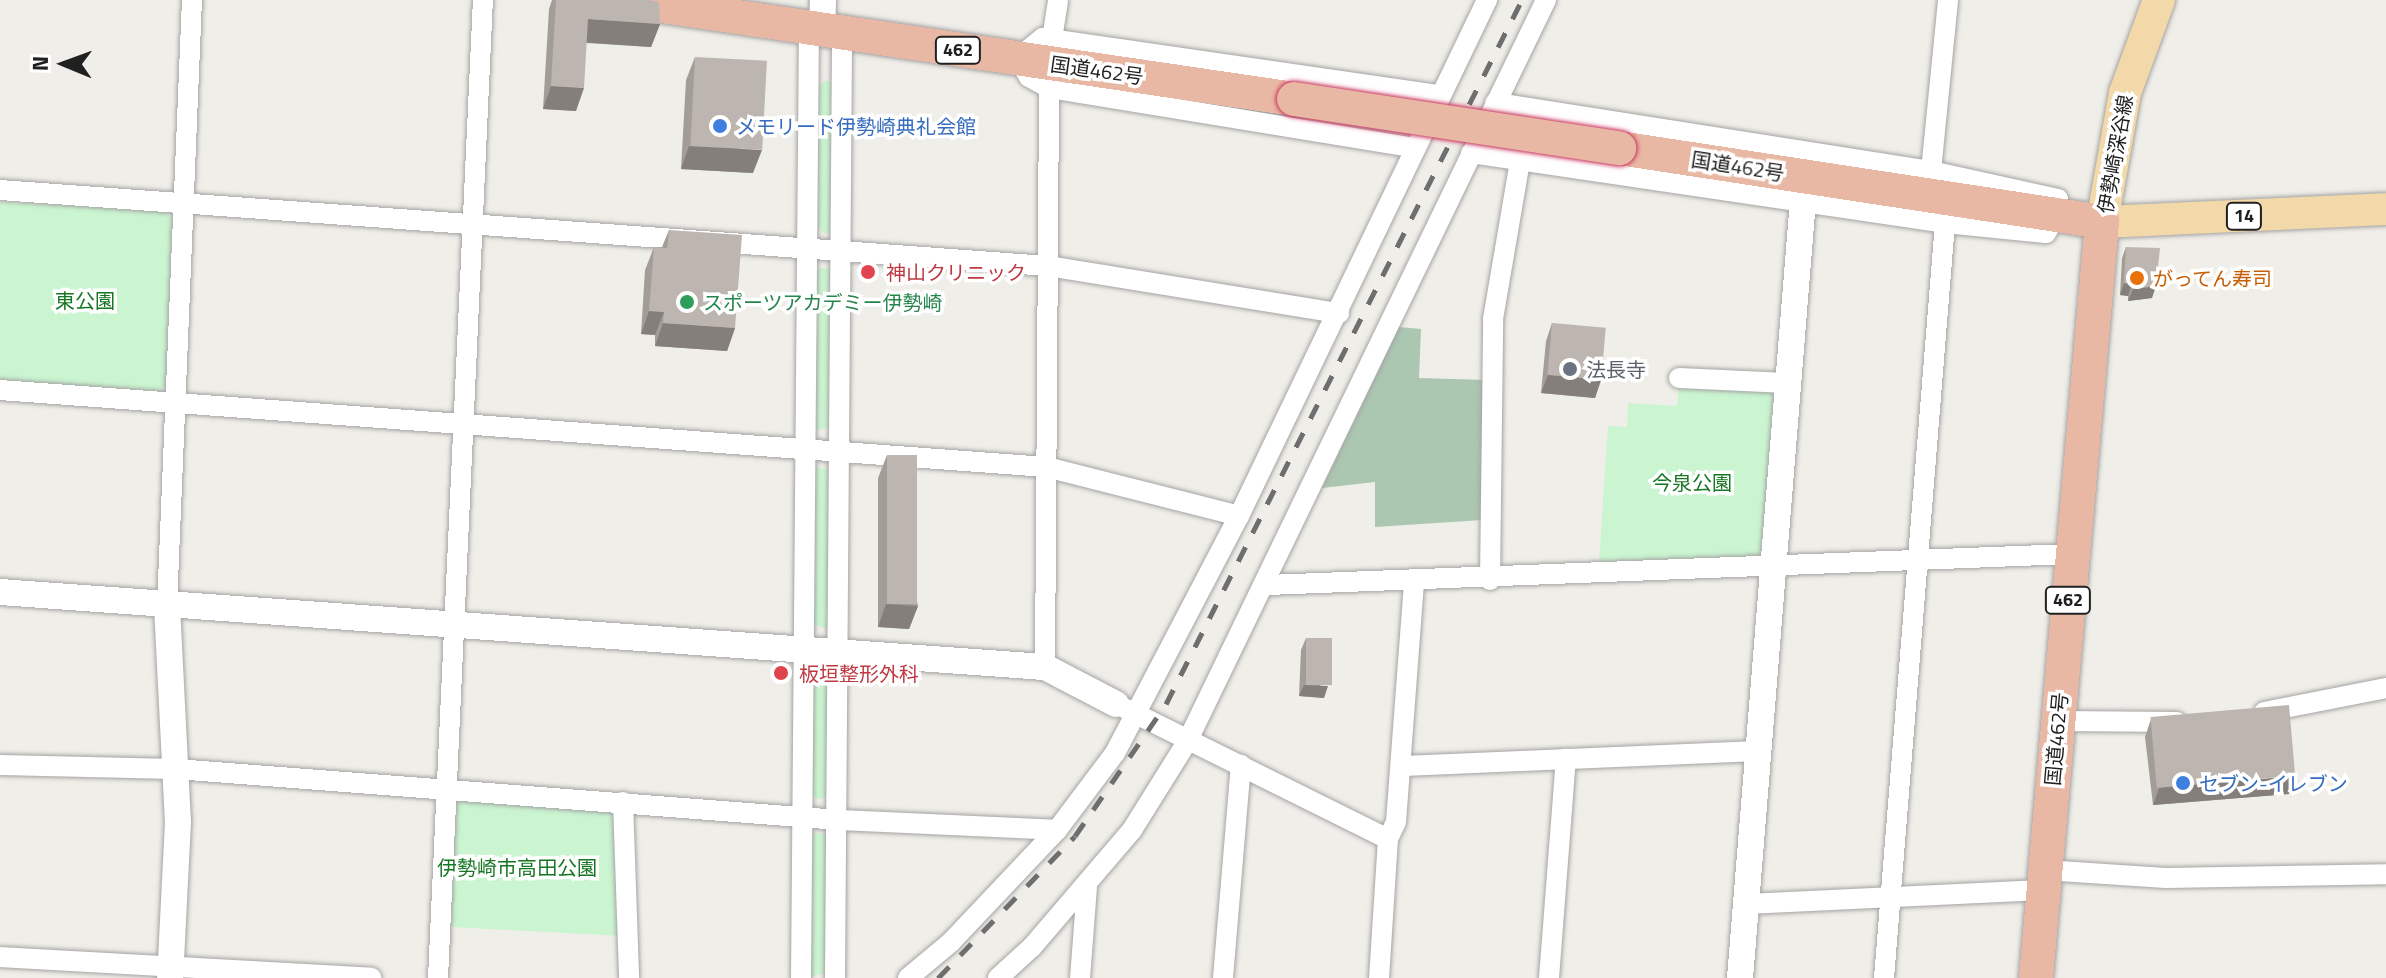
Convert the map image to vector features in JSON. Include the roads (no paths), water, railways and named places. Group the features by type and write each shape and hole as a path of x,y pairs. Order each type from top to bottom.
{"highway":[{"name":"国道462号","path":"622,0 824,23 1018,58 2102,222 2036,978"}],"main road":[{"name":"伊勢崎深谷線","path":"2159,0 2125,93 2102,222 2386,209"}],"street":[{"path":"170,971 176,769 167,606 192,0"},
{"path":"438,978 483,0"},
{"path":"1052,39 1058,0"},
{"path":"908,978 951,942 1057,830 1107,764 1126,709 1239,516 1487,0"},
{"path":"998,978 1087,887 1148,808 1187,742 1267,585 1546,0"},
{"path":"1931,171 1948,0"},
{"path":"801,978 808,249 824,23"},
{"path":"824,23 843,252 835,978"},
{"path":"1416,148 1049,88 1029,77 1018,58 1043,38 1441,95"},
{"path":"1045,667 1049,88"},
{"path":"1471,153 1945,223 2046,233 2056,214 2058,199 1931,171 1495,103"},
{"path":"1490,580 1493,319 1520,161"},
{"path":"0,190 473,227 1048,266 1339,313"},
{"path":"1740,978 1803,200"},
{"path":"1884,978 1945,223"},
{"path":"1679,378 1787,383"},
{"path":"0,390 1046,467 1239,516"},
{"path":"1267,585 1490,580 2072,554"},
{"path":"1379,978 1388,839 1396,822 1401,766 1414,581"},
{"path":"0,592 1045,667 1187,742 1241,765 1388,839"},
{"path":"2238,715 2386,688"},
{"path":"2058,721 2192,720"},
{"path":"1401,766 1760,751"},
{"path":"1549,978 1566,759"},
{"path":"0,765 176,769 839,820 1057,830"},
{"path":"1223,978 1241,765"},
{"path":"623,802 629,978"},
{"path":"1746,904 1890,895 2044,880 2386,874"},
{"path":"1080,978 1087,887"},
{"path":"0,957 170,971 371,978"}],"railway":[{"path":"938,978 1075,836 1166,704 1522,0"}],"place":[{"name":"メモリード伊勢崎典礼会館","path":"720,126"},
{"name":"神山クリニック","path":"868,272"},
{"name":"がってん寿司","path":"2137,278"},
{"name":"スポーツアカデミー伊勢崎","path":"687,302"},
{"name":"法長寺","path":"1570,369"},
{"name":"板垣整形外科","path":"781,673"},
{"name":"セブン-イレブン","path":"2183,783"}],"park label":[{"name":"東公園","path":"85,300"},
{"name":"今泉公園","path":"1692,482"},
{"name":"伊勢崎市高田公園","path":"517,867"}]}
